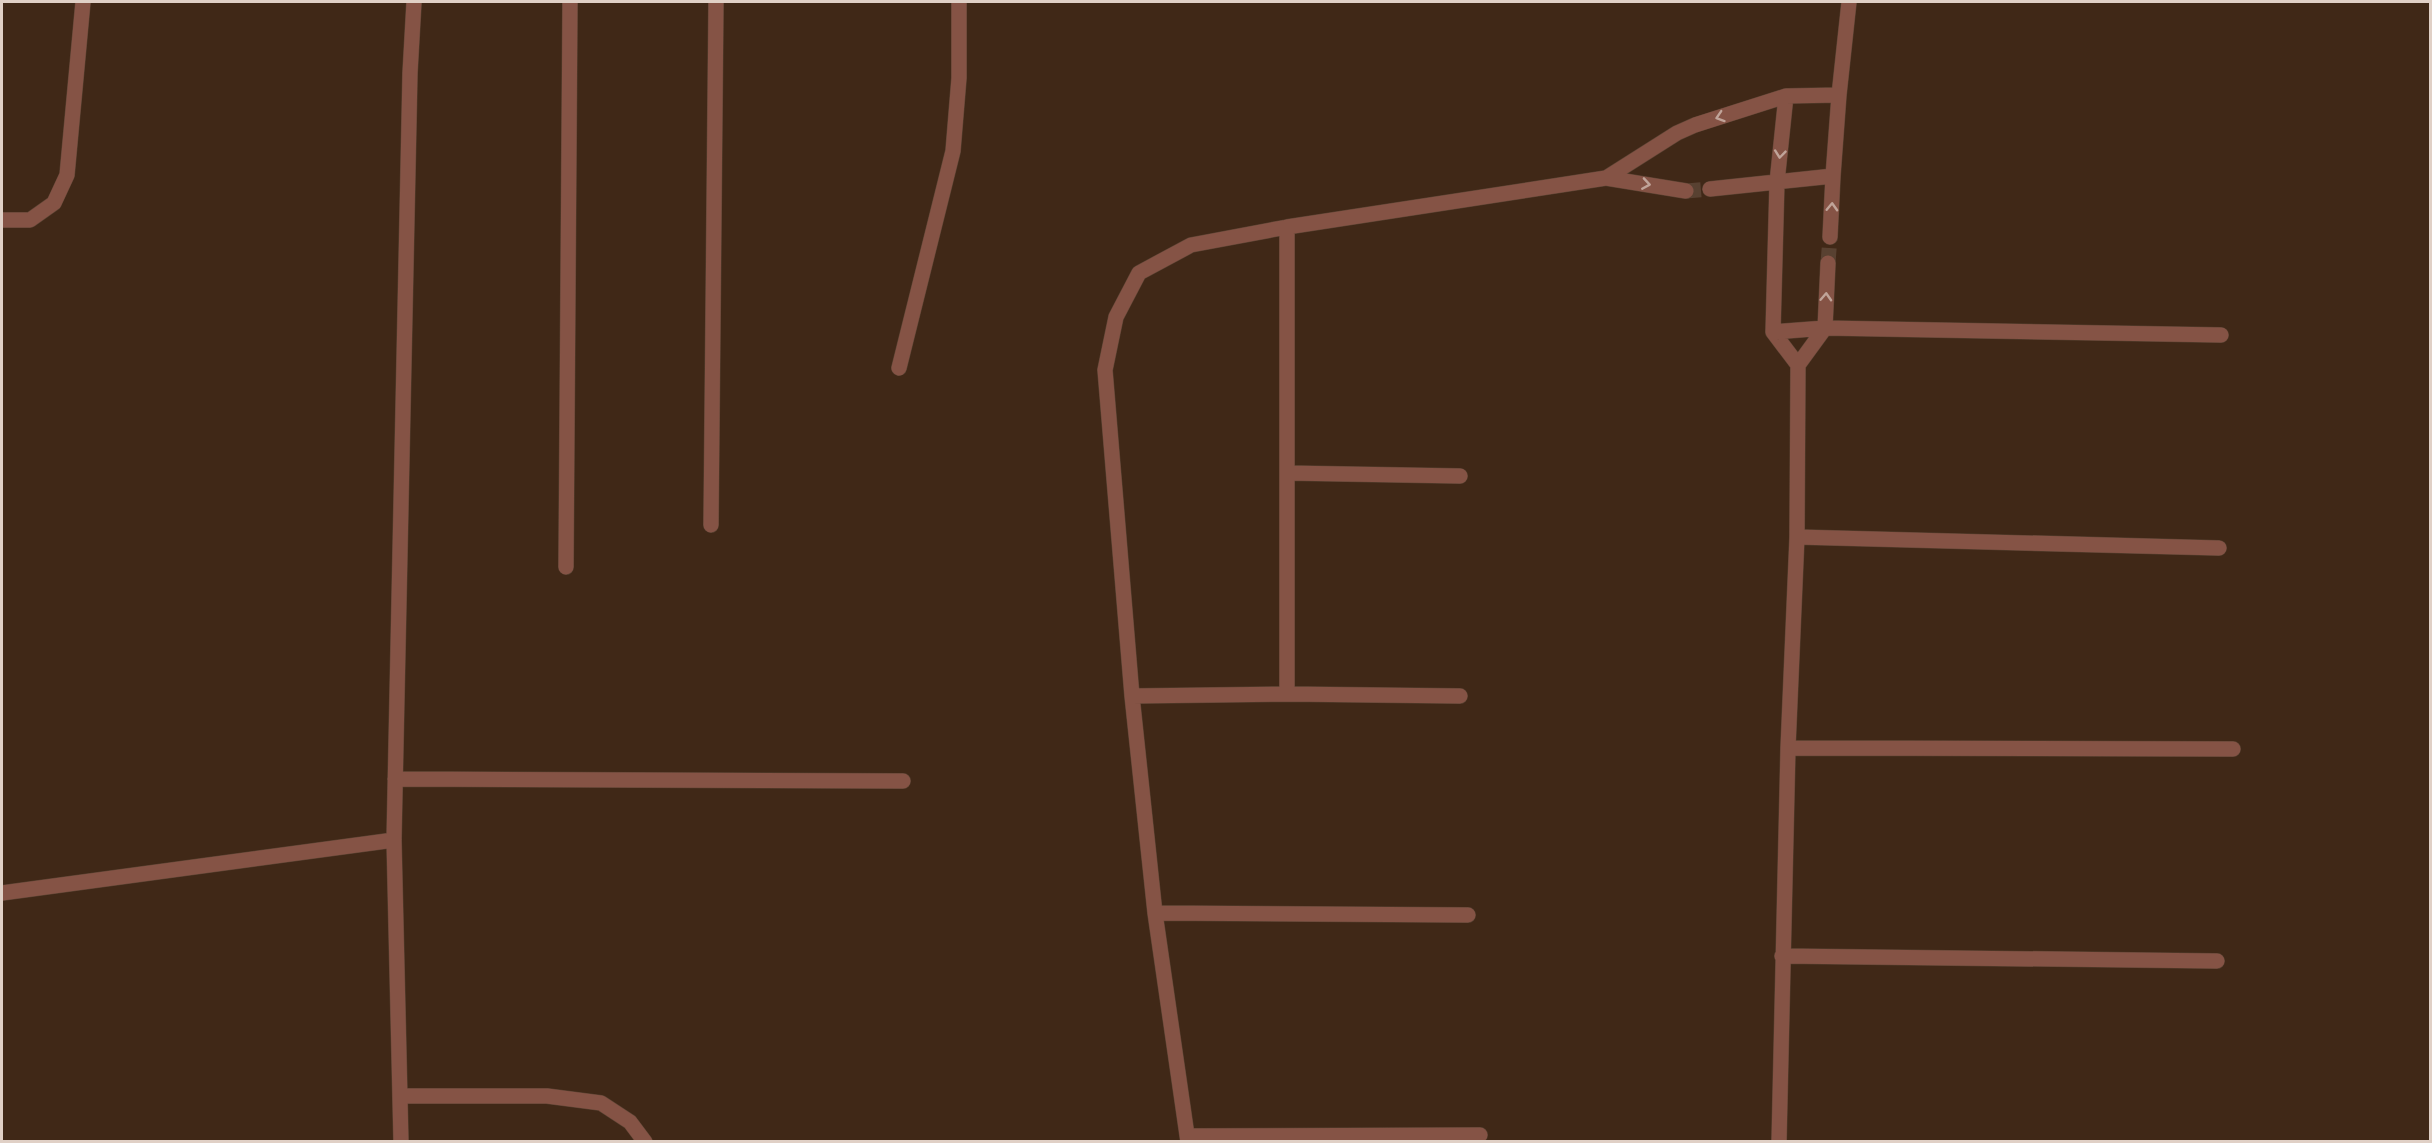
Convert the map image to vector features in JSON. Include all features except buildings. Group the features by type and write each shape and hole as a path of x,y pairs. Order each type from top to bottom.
{"street":[{"path":"2,220 30,220 54,203 67,175 83,2"},
{"path":"401,1142 394,840 410,73 414,2"},
{"path":"566,567 570,2"},
{"path":"711,525 716,2"},
{"path":"899,368 953,151 959,78 959,2"},
{"path":"1830,237 1839,95 1849,2"},
{"path":"1606,178 1677,133 1786,96 1839,95"},
{"path":"1786,96 1778,182 1773,332 1798,365"},
{"path":"1710,189 1833,176"},
{"path":"1480,1135 1188,1139 1155,913 1132,696 1105,370 1116,317 1139,273 1191,245 1287,227 1606,178 1686,191"},
{"path":"1287,227 1287,694"},
{"path":"1779,1142 1788,748 1797,537 1798,365 1825,327 1828,263"},
{"path":"1773,332 1825,327 2221,335"},
{"path":"1287,473 1460,476"},
{"path":"1797,537 2219,548"},
{"path":"1132,696 1287,694 1460,696"},
{"path":"1788,748 2233,749"},
{"path":"395,779 903,781"},
{"path":"2,893 394,840"},
{"path":"1155,913 1468,915"},
{"path":"1782,956 2217,961"},
{"path":"400,1096 547,1096 601,1103 630,1122 645,1142"}],"tunnel":[{"path":"1686,191 1710,189"},
{"path":"1828,263 1830,237"}]}
